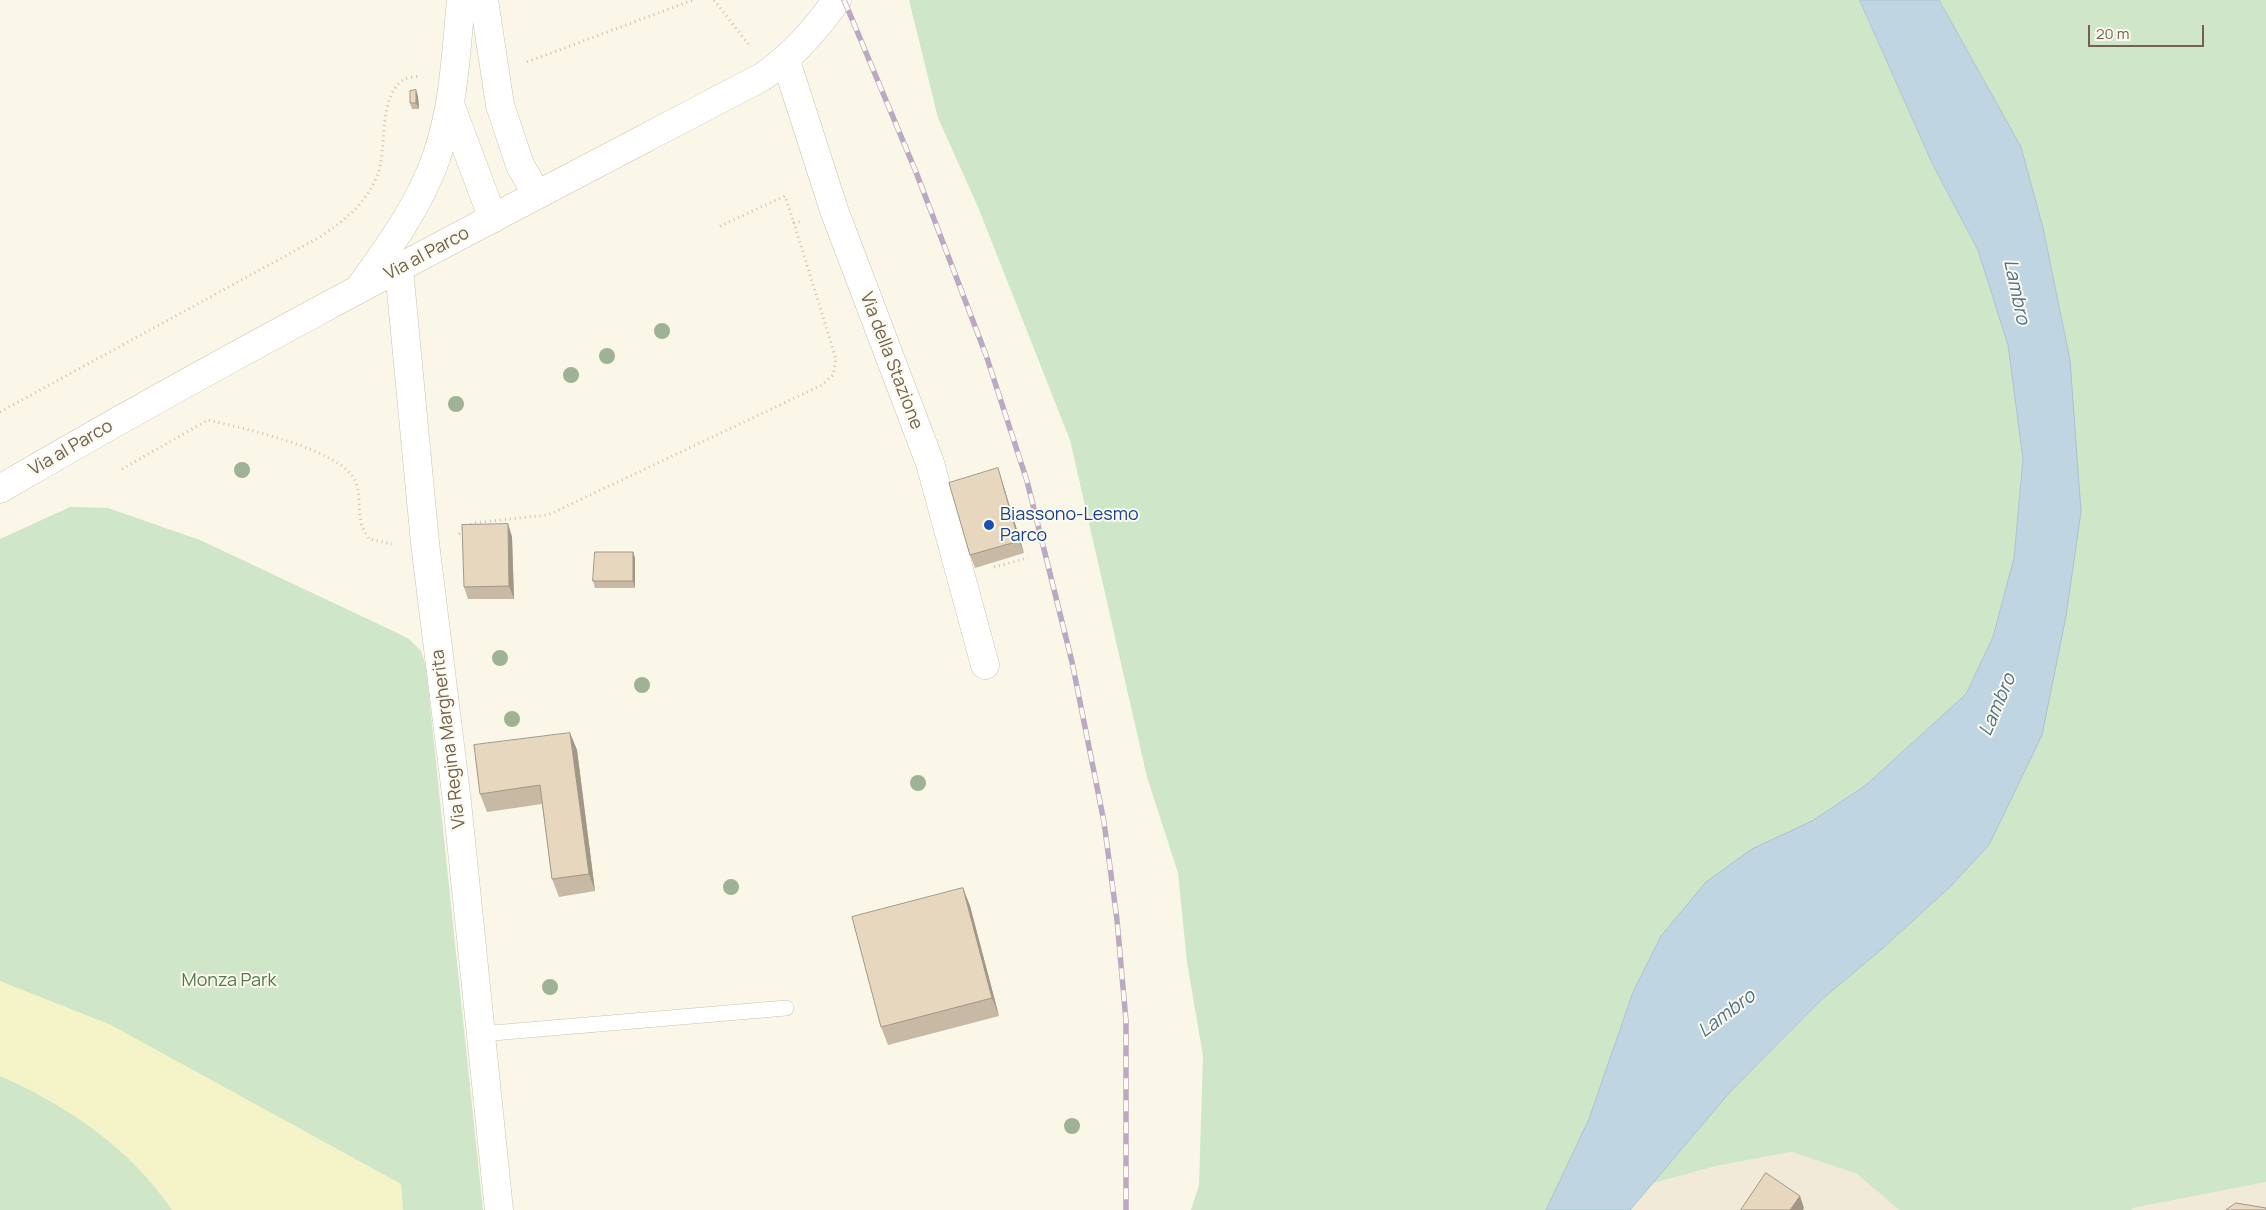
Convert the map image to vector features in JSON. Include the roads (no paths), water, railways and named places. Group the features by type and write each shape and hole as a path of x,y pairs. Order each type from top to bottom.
{"street":[{"path":"357,291 397,236 424,187 437,157 450,104 461,0"},
{"path":"484,0 500,106 520,165 537,195"},
{"name":"Via al Parco","path":"0,488 85,439 357,291 762,77 786,61 816,28 837,0"},
{"name":"Via della Stazione","path":"786,61 834,210 930,463 985,665"},
{"path":"450,104 493,219"},
{"name":"Via Regina Margherita","path":"399,269 425,542 457,802 499,1210"}],"lane":[{"path":"481,1034 786,1008"}],"water":[{"name":"Lambro","path":"1860,0 1939,0 2021,147 2043,228 2070,360 2081,512 2066,616 2042,735 1989,845 1951,886 1882,949 1821,1000 1730,1092 1630,1210 1546,1210 1589,1119 1633,992 1661,936 1706,882 1752,849 1812,821 1866,785 1966,694 1993,637 2014,558 2023,459 2008,345 1978,250 1933,165"}],"railway":[{"path":"844,0 916,172 986,355 1027,481 1072,662 1104,822 1117,920 1126,1021 1126,1210"}],"place":[{"name":"Biassono-Lesmo Parco","path":"989,525"}],"park label":[{"name":"Monza Park","path":"229,981"}]}
